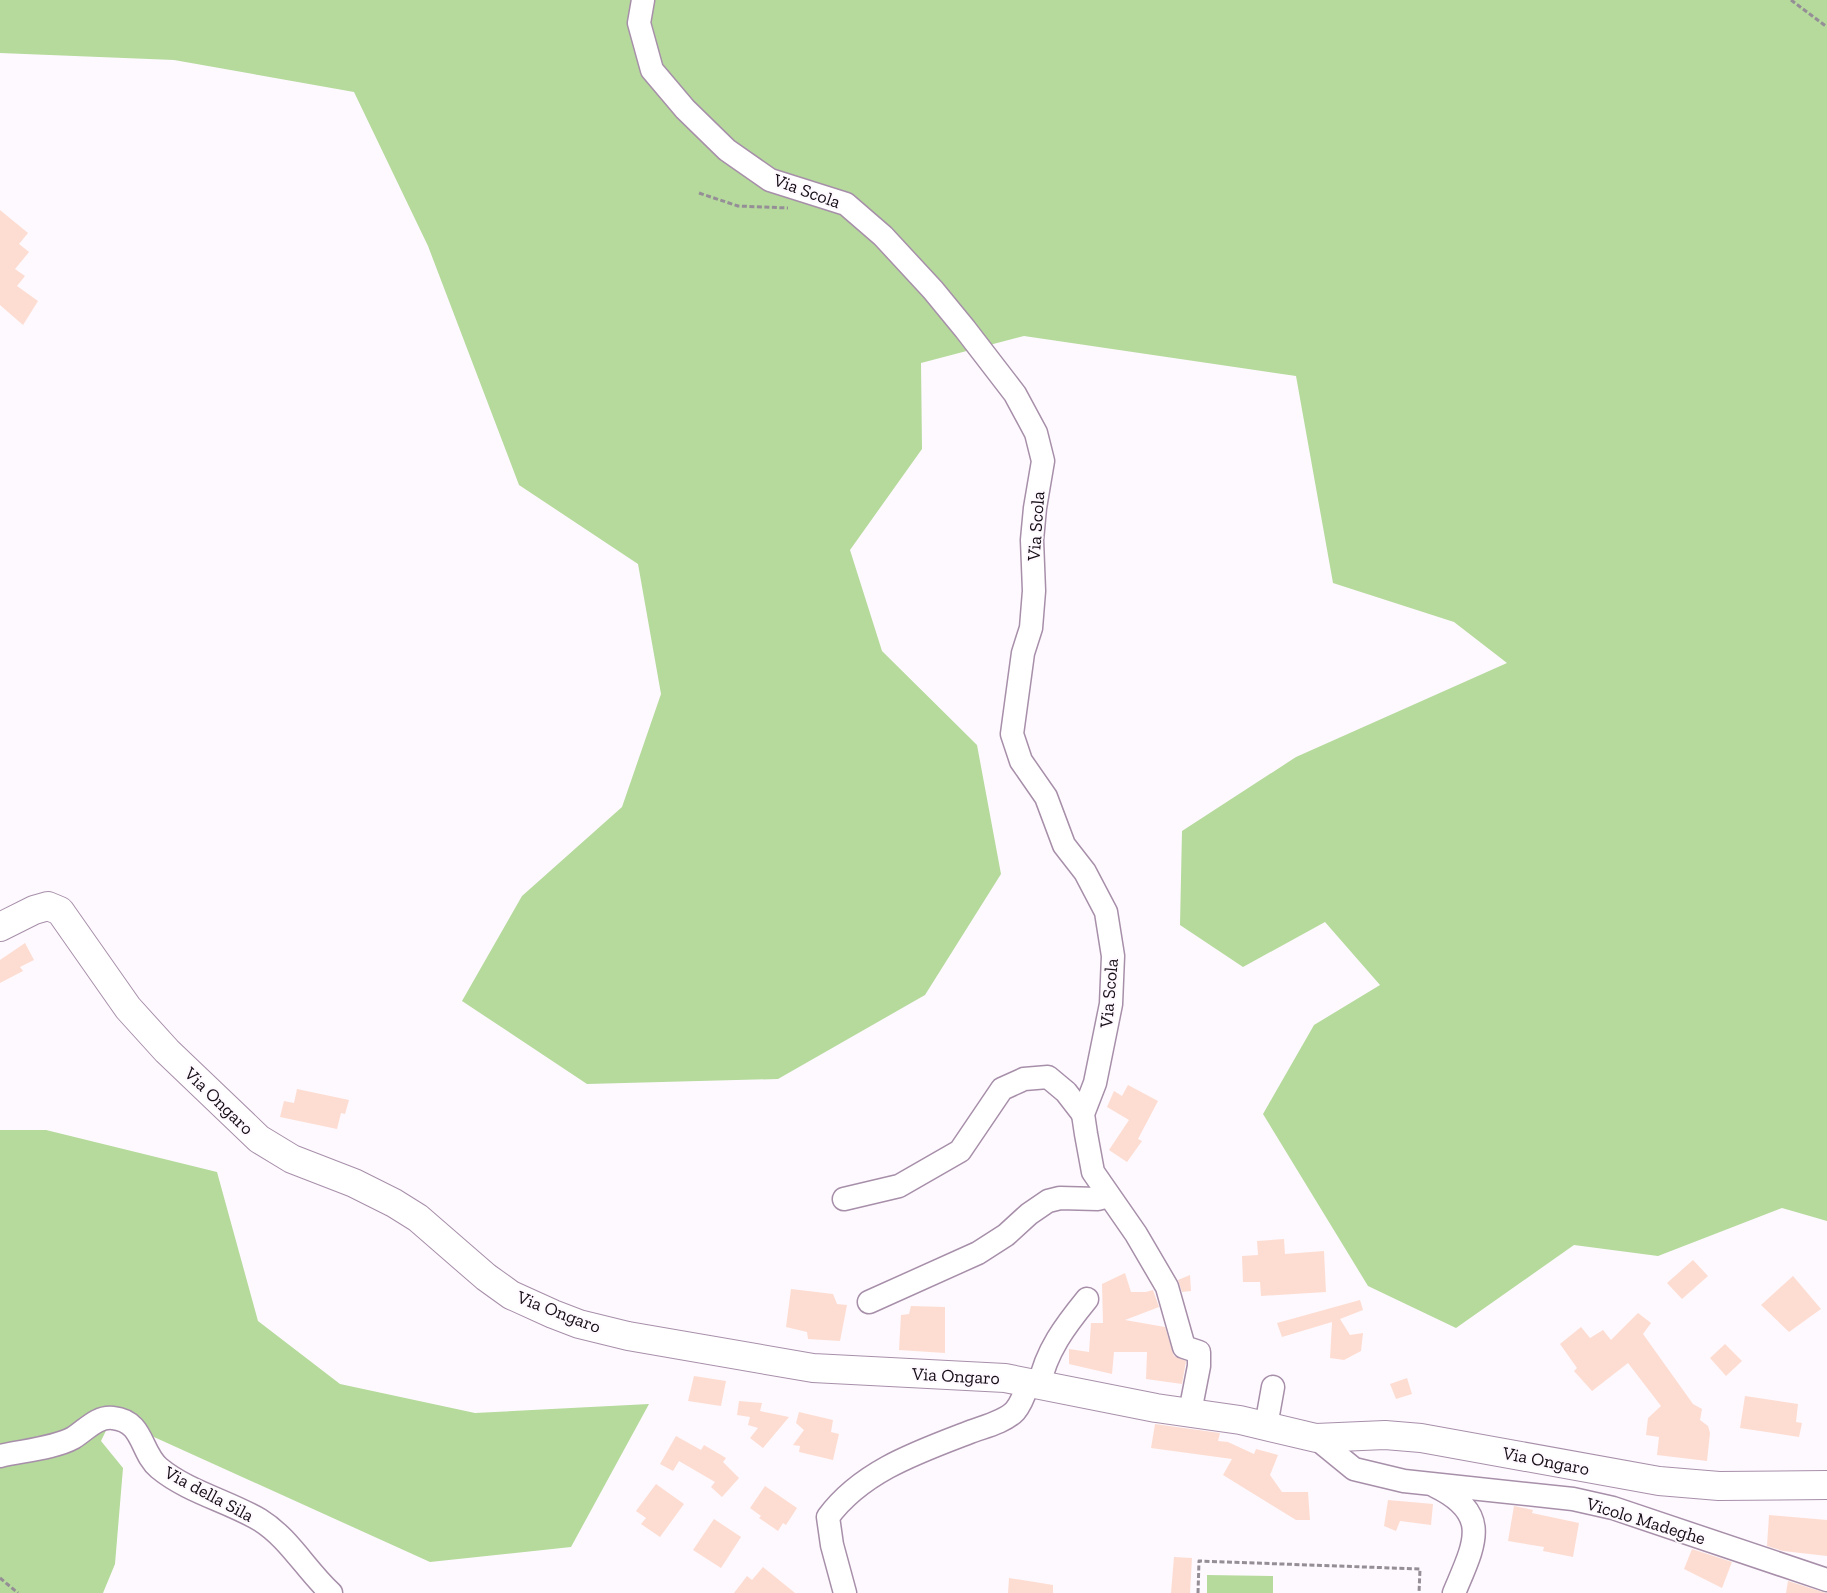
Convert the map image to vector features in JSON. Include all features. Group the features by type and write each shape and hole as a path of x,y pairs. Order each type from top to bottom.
{"main road":[{"name":"Via Ongaro","path":"0,927 34,910 48,906 60,911 128,1008 167,1051 258,1139 292,1159 354,1183 394,1203 418,1218 480,1272 505,1290 553,1314 580,1324 628,1336 813,1368 868,1373 1005,1378 1156,1408 1190,1412 1266,1426 1316,1438 1385,1435 1421,1438 1659,1481 1719,1486 1827,1485"}],"street":[{"name":"Via Scola","path":"643,0 638,23 652,70 685,109 727,150 770,180 846,204 883,236 933,290 965,329 1015,394 1036,432 1043,461 1032,540 1034,591 1031,628 1023,653 1012,734 1021,761 1046,798 1064,844 1085,872 1106,912 1114,956 1111,1004 1095,1083 1083,1114"},
{"path":"844,1199 899,1186 960,1151 1002,1089 1024,1079 1048,1076 1066,1092 1083,1114 1093,1172 1136,1234 1166,1287 1184,1347 1199,1352 1200,1366 1190,1412"},
{"path":"869,1302 978,1253 1006,1235 1029,1214 1053,1199 1098,1199 1109,1196"},
{"path":"845,1593 832,1545 828,1517 841,1499 880,1470 912,1454 999,1420 1014,1412 1034,1385 1061,1331 1087,1299"},
{"path":"1266,1426 1273,1387"},
{"name":"Via della Sila","path":"0,1456 67,1440 105,1418 125,1421 140,1434 157,1466 172,1477 260,1520 279,1534 331,1593"},
{"name":"Vicolo Madeghe","path":"1316,1438 1354,1469 1404,1481 1573,1499 1613,1508 1827,1580"},
{"name":"Vicolo Madeghe","path":"1430,1483 1456,1496 1473,1517 1475,1541 1454,1593"}],"path":[{"path":"1790,0 1827,27"},
{"path":"699,193 738,206 790,208"},
{"path":"1198,1593 1200,1561 1420,1569 1419,1593"},
{"path":"0,1578 18,1593"}],"green space":[{"path":"0,0 1827,0 1827,1221 1782,1208 1658,1256 1574,1245 1456,1328 1368,1286 1263,1114 1314,1025 1380,985 1325,922 1243,967 1180,925 1182,831 1296,757 1507,663 1454,622 1333,583 1296,376 1024,336 921,363 922,449 850,550 882,651 977,745 1001,874 925,995 778,1079 587,1084 462,1001 522,896 622,807 661,694 638,564 519,485 428,246 354,92 174,60 0,53"},
{"path":"0,1130 46,1130 217,1172 258,1321 340,1384 475,1413 649,1404 571,1547 430,1562 112,1418 101,1441 123,1468 115,1564 103,1593 0,1593"},
{"path":"1207,1575 1273,1576 1273,1593 1207,1593"}],"building":[{"path":"0,210 28,233 19,244 29,252 15,269 25,276 17,286 38,301 23,325 0,305"},
{"path":"25,943 34,960 20,967 23,971 0,983 0,960"},
{"path":"1128,1085 1158,1101 1138,1139 1142,1141 1127,1162 1109,1150 1129,1120 1107,1107 1114,1091 1122,1096"},
{"path":"297,1089 349,1100 345,1114 341,1113 337,1129 280,1117 284,1101 294,1103"},
{"path":"1284,1239 1285,1254 1324,1251 1326,1292 1261,1296 1260,1282 1243,1282 1242,1256 1258,1255 1257,1241"},
{"path":"1693,1260 1708,1276 1682,1299 1667,1283"},
{"path":"1125,1273 1131,1292 1153,1290 1159,1307 1125,1320 1165,1327 1174,1356 1186,1361 1182,1384 1146,1379 1147,1352 1114,1352 1112,1374 1069,1364 1069,1349 1089,1352 1091,1323 1103,1323 1102,1284"},
{"path":"1190,1275 1191,1291 1182,1292 1178,1280"},
{"path":"1793,1276 1821,1309 1789,1332 1761,1305"},
{"path":"791,1289 833,1294 837,1304 847,1305 840,1341 808,1339 807,1332 786,1327"},
{"path":"1360,1300 1363,1310 1340,1319 1350,1335 1363,1333 1361,1351 1344,1360 1330,1358 1332,1322 1282,1337 1277,1323"},
{"path":"911,1306 945,1307 945,1353 899,1350 901,1315 909,1314"},
{"path":"1638,1313 1651,1323 1643,1334 1693,1404 1702,1409 1700,1420 1708,1426 1710,1433 1707,1461 1657,1455 1659,1437 1646,1435 1648,1418 1661,1406 1628,1363 1592,1391 1574,1371 1577,1368 1560,1344 1581,1327 1590,1338 1603,1330 1611,1340"},
{"path":"1725,1344 1742,1361 1726,1376 1710,1358"},
{"path":"694,1376 726,1381 721,1406 688,1401"},
{"path":"1407,1378 1412,1394 1396,1399 1390,1384"},
{"path":"1745,1396 1798,1404 1796,1422 1802,1423 1799,1437 1740,1428"},
{"path":"739,1401 762,1403 760,1411 789,1417 763,1448 750,1438 758,1428 748,1425 750,1417 737,1415"},
{"path":"799,1412 833,1420 831,1432 839,1434 833,1460 799,1452 800,1446 793,1445 804,1430 796,1423"},
{"path":"1155,1424 1220,1433 1218,1441 1228,1442 1254,1454 1256,1449 1278,1455 1270,1475 1282,1492 1308,1492 1310,1520 1296,1520 1223,1475 1232,1459 1151,1448"},
{"path":"676,1436 701,1450 704,1445 726,1458 723,1462 739,1478 722,1497 711,1487 715,1482 679,1461 673,1471 660,1464"},
{"path":"656,1484 684,1504 660,1537 641,1524 646,1518 636,1511"},
{"path":"765,1486 797,1508 786,1525 783,1523 778,1531 759,1518 761,1516 750,1508"},
{"path":"1388,1500 1433,1504 1431,1525 1400,1521 1396,1531 1384,1526"},
{"path":"1514,1506 1533,1510 1532,1513 1579,1523 1573,1557 1543,1551 1544,1547 1508,1541"},
{"path":"1769,1515 1827,1520 1827,1556 1783,1551 1767,1546"},
{"path":"714,1519 741,1537 721,1568 693,1550"},
{"path":"1692,1549 1732,1562 1722,1588 1684,1569"},
{"path":"1174,1557 1192,1558 1190,1593 1171,1593"},
{"path":"763,1567 795,1593 734,1593 747,1576 752,1580"},
{"path":"1009,1578 1053,1585 1053,1593 1008,1593"},
{"path":"1788,1581 1823,1592 1827,1593 1786,1593"}]}
